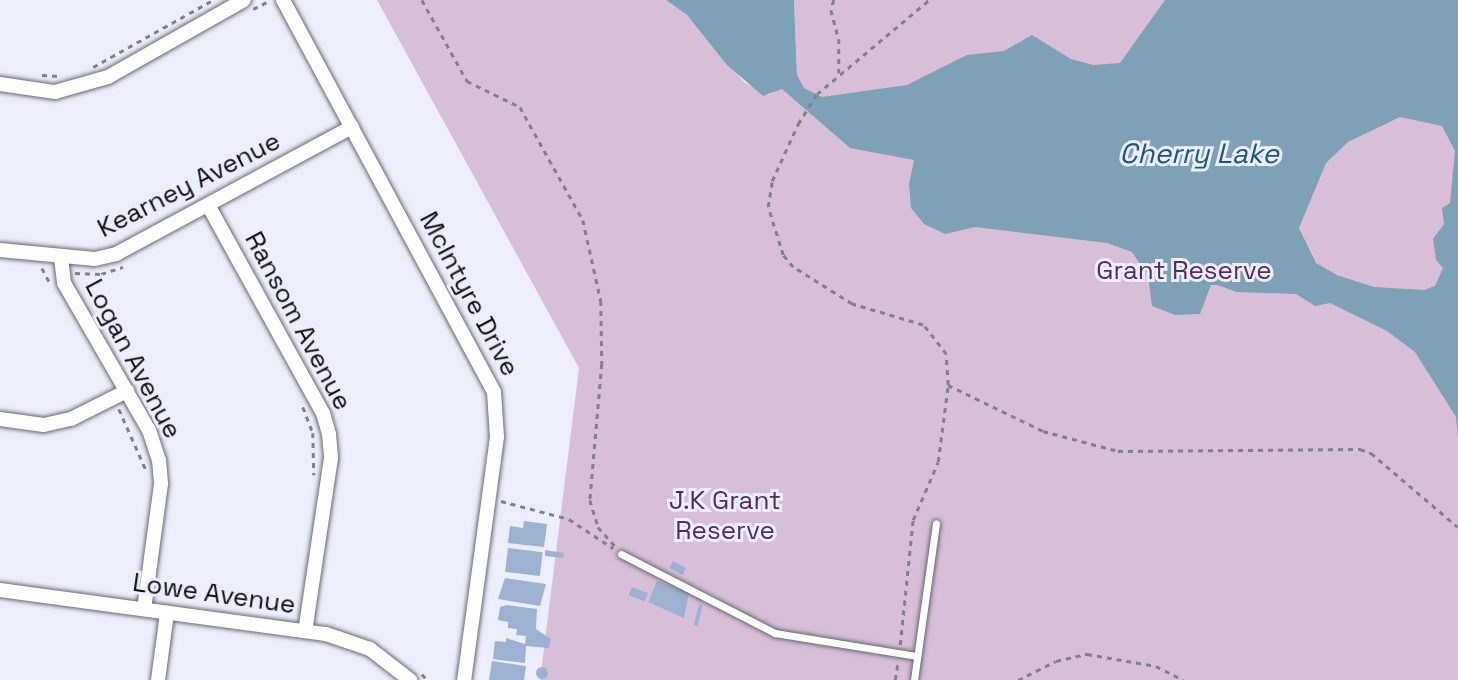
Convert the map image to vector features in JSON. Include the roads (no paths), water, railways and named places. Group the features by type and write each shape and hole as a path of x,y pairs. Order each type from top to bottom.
{"street":[{"path":"0,84 55,92 108,77 244,0"},
{"name":"McIntyre Drive","path":"279,5 352,127 490,383 498,425 495,500 464,680"},
{"name":"Kearney Avenue","path":"0,250 61,258 95,259 116,254 352,127"},
{"name":"Ransom Avenue","path":"208,205 323,413 329,434 331,458 305,631"},
{"name":"Logan Avenue","path":"61,258 64,283 121,394 149,430 160,472 144,609"},
{"path":"0,419 44,425 71,419 121,394"},
{"name":"Lowe Avenue","path":"0,590 305,631 370,649 410,680"},
{"path":"159,680 167,613"}],"lane":[{"path":"914,680 936,524"},
{"path":"621,554 775,634 917,656"}],"water":[{"name":"Cherry Lake","path":"666,0 794,0 797,75 804,88 822,97 907,85 967,55 1004,51 1032,35 1071,59 1093,65 1120,63 1165,0 1458,0 1458,437 1456,417 1415,352 1387,331 1330,303 1315,306 1296,294 1237,292 1211,285 1200,314 1175,315 1152,306 1148,276 1132,252 1107,243 975,227 945,234 924,224 911,208 909,184 914,160 850,148 782,89 763,96 727,65 687,15","holes":["1400,117 1442,126 1455,151 1450,203 1442,208 1444,224 1433,239 1436,260 1443,268 1435,286 1424,290 1374,287 1337,275 1316,263 1299,228 1326,163 1348,142"]}],"park label":[{"name":"Grant Reserve","path":"1184,271"},
{"name":"J.K Grant Reserve","path":"725,516"}]}
